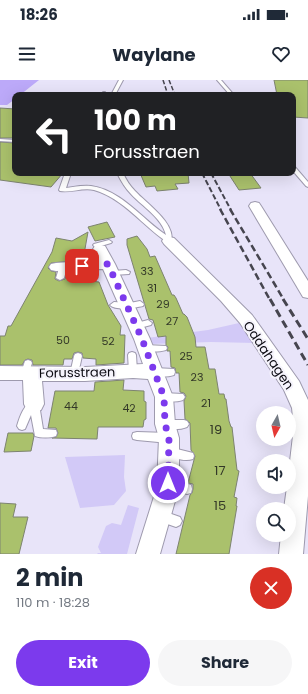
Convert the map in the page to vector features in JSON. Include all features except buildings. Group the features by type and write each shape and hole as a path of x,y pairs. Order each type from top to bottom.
{"street":[{"path":"255,206 308,293"},
{"name":"Oddahagen","path":"169,241 226,297 246,319 292,386 302,408 304,427 304,481 291,554"},
{"path":"60,271 83,262 118,279 142,324 143,355 162,372 172,397 172,435 168,483 168,519 148,554"},
{"name":"Forusstraen","path":"0,373 29,370 74,374 143,355"},
{"path":"29,370 34,404"}],"lane":[{"path":"115,92 121,80"},
{"path":"219,80 229,92"},
{"path":"0,140 12,141"},
{"path":"296,172 308,186"},
{"path":"67,176 62,190 95,189 117,198 156,233 169,241"},
{"name":"Oddahagen","path":"122,176 128,187 166,225 170,236 169,241"},
{"path":"74,374 78,356"},
{"path":"22,426 25,415 34,404"},
{"path":"34,404 39,433 52,433"},
{"path":"137,436 172,435 189,456"},
{"path":"168,483 187,489"}],"shaded area":[{"path":"0,80 39,80 24,92 12,92 12,101 7,105 0,105"},
{"path":"239,323 255,343 211,342 150,344 147,338 208,330"},
{"path":"125,455 124,477 126,491 114,505 80,508 65,457"},
{"path":"128,505 139,508 127,554 97,554 101,553 98,547 106,526 112,523 121,525"}],"railway":[{"path":"163,80 167,92"},
{"path":"169,80 174,92"},
{"path":"204,176 221,210"},
{"path":"213,176 231,210"},
{"path":"220,209 270,300"},
{"path":"230,209 284,300"},
{"path":"270,299 308,365"},
{"path":"283,299 308,339"}],"route":[{"path":"82,266 108,264 142,339 164,397 165,424 169,438 168,483"}]}
